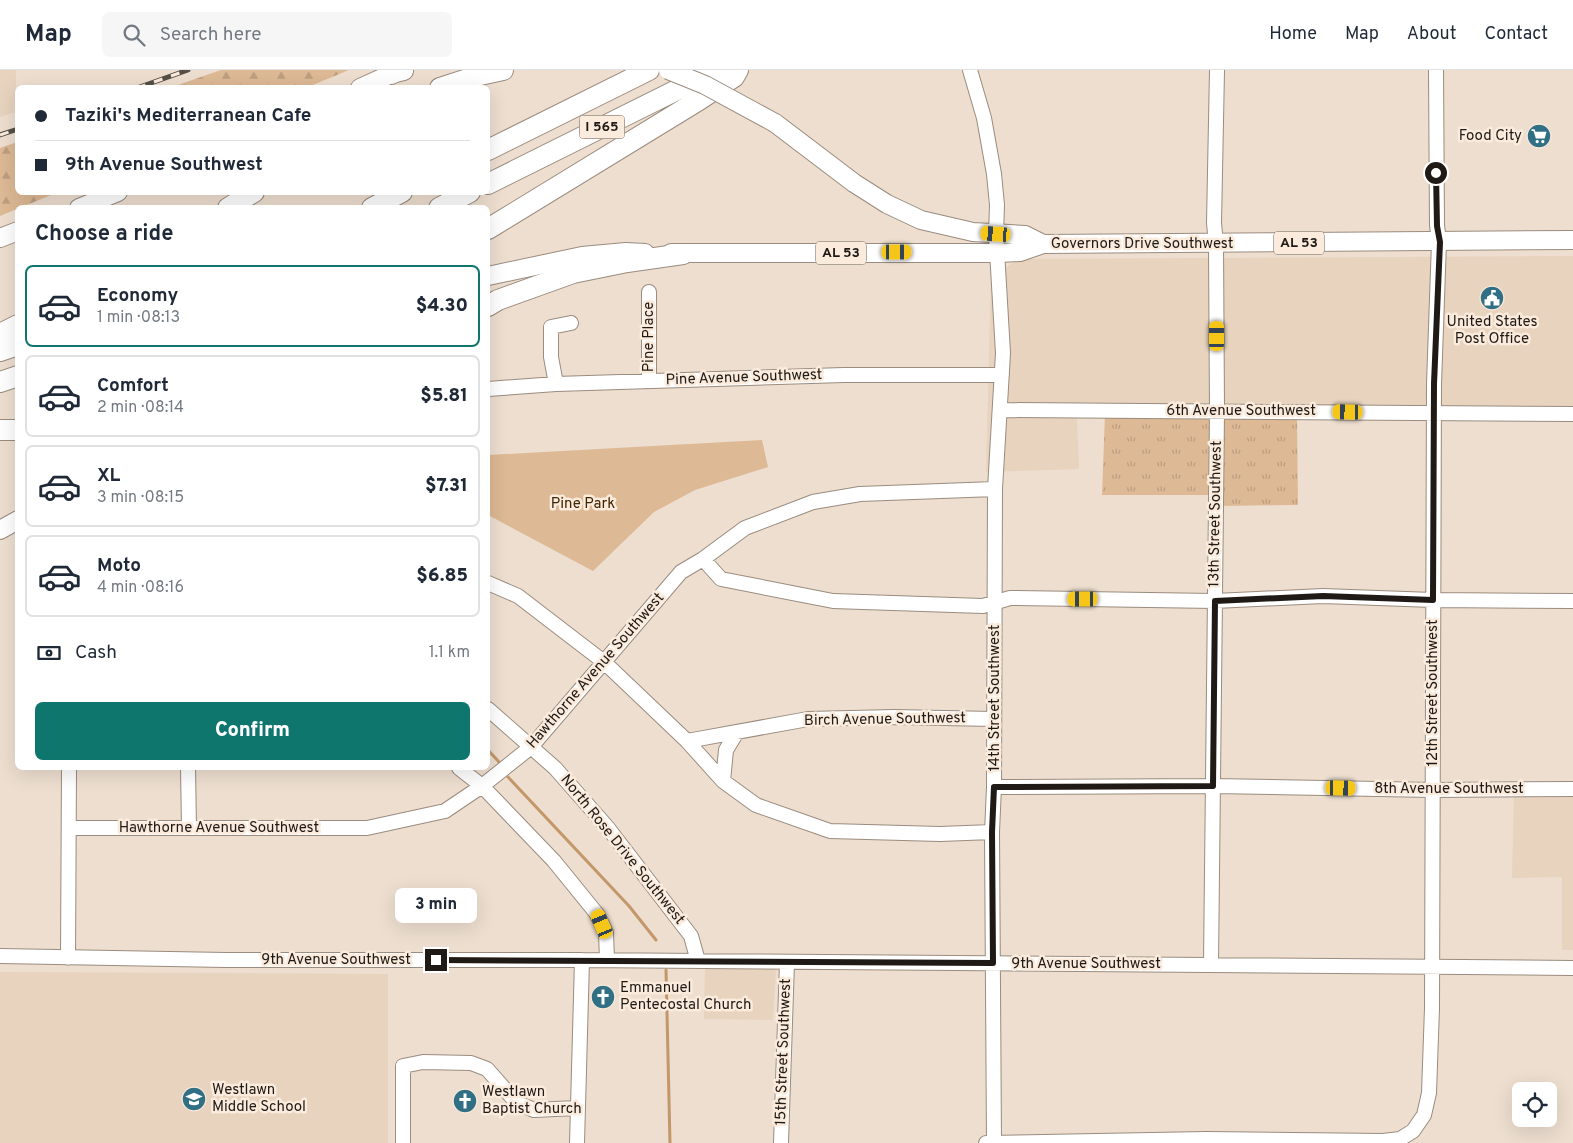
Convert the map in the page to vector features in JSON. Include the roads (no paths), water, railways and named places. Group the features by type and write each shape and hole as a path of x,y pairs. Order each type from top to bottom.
{"highway":[{"path":"449,85 480,74 502,70"},
{"name":"I 565","path":"490,149 650,70"},
{"name":"I 565","path":"490,183 717,70"},
{"path":"490,228 706,95 734,77 738,70"},
{"path":"233,205 249,195"},
{"path":"378,205 396,195"},
{"path":"445,205 464,195"},
{"path":"490,305 498,300 573,273 627,262 683,254"},
{"path":"0,334 15,326"},
{"path":"0,352 15,347"},
{"path":"0,382 15,377"},
{"path":"0,430 15,430"}],"main road":[{"name":"AL 53","path":"666,70 705,85 775,122 854,183 887,204 921,220 973,232 1025,235 1043,244"},
{"path":"367,85 399,71"},
{"path":"86,205 111,195"},
{"path":"0,238 15,232"},
{"name":"Governors Drive Southwest","path":"683,254 998,253 1020,252 1043,244 1573,240"},
{"name":"AL 53","path":"490,276 582,256 626,252 683,254"},
{"path":"0,530 15,522"}],"street":[{"name":"14th Street Southwest","path":"970,70 982,110 992,159 997,205 996,234 1003,353 996,489 992,832 994,1143"},
{"name":"13th Street Southwest","path":"1211,964 1217,411 1216,244 1214,223 1217,70"},
{"name":"12th Street Southwest","path":"986,1143 1383,1141 1400,1139 1413,1131 1424,1115 1430,1094 1432,966 1434,413 1440,242 1437,226 1436,70"},
{"name":"Pine Place","path":"648,382 649,292"},
{"path":"556,384 551,357 550,328 571,323"},
{"name":"Pine Avenue Southwest","path":"490,388 844,375 1002,375"},
{"name":"6th Avenue Southwest","path":"1000,410 1573,414"},
{"name":"Hawthorne Avenue Southwest","path":"70,828 366,828 445,811 482,786 531,747 681,572 703,559 745,528 812,502 860,494 996,489"},
{"path":"703,559 721,578 833,601 983,606 1010,598 1215,601 1323,596 1433,600 1573,601"},
{"path":"490,583 518,596 604,662 687,741 723,781 756,805 830,831 940,834 992,832"},
{"name":"North Rose Drive Southwest","path":"490,711 555,768 608,828 691,936 698,961"},
{"name":"Birch Avenue Southwest","path":"687,741 808,719 894,717 994,719"},
{"path":"723,781 726,750 738,732"},
{"path":"68,958 69,770"},
{"path":"188,770 189,828"},
{"path":"462,770 482,786 554,861 598,914 606,933 607,960"},
{"name":"8th Avenue Southwest","path":"994,787 1213,786 1433,790 1573,789"},
{"name":"9th Avenue Southwest","path":"0,956 253,960 607,960 1573,968"},
{"path":"577,1143 582,960"},
{"name":"15th Street Southwest","path":"781,1143 787,962"},
{"path":"403,1143 403,1066 423,1062 472,1063 487,1069 518,1103 534,1110 577,1108"}],"waterway":[{"path":"490,752 499,762"},
{"path":"508,777 629,906 656,940"},
{"path":"666,970 670,1143"}],"railway":[{"path":"146,85 188,70"},
{"path":"0,135 15,130"}],"place":[{"name":"Food City","path":"1539,136"},
{"name":"United States Post Office","path":"1492,298"},
{"name":"Emmanuel Pentecostal Church","path":"603,997"},
{"name":"Westlawn Middle School","path":"194,1099"},
{"name":"Westlawn Baptist Church","path":"465,1101"}],"park label":[{"name":"Pine Park","path":"583,504"}]}
